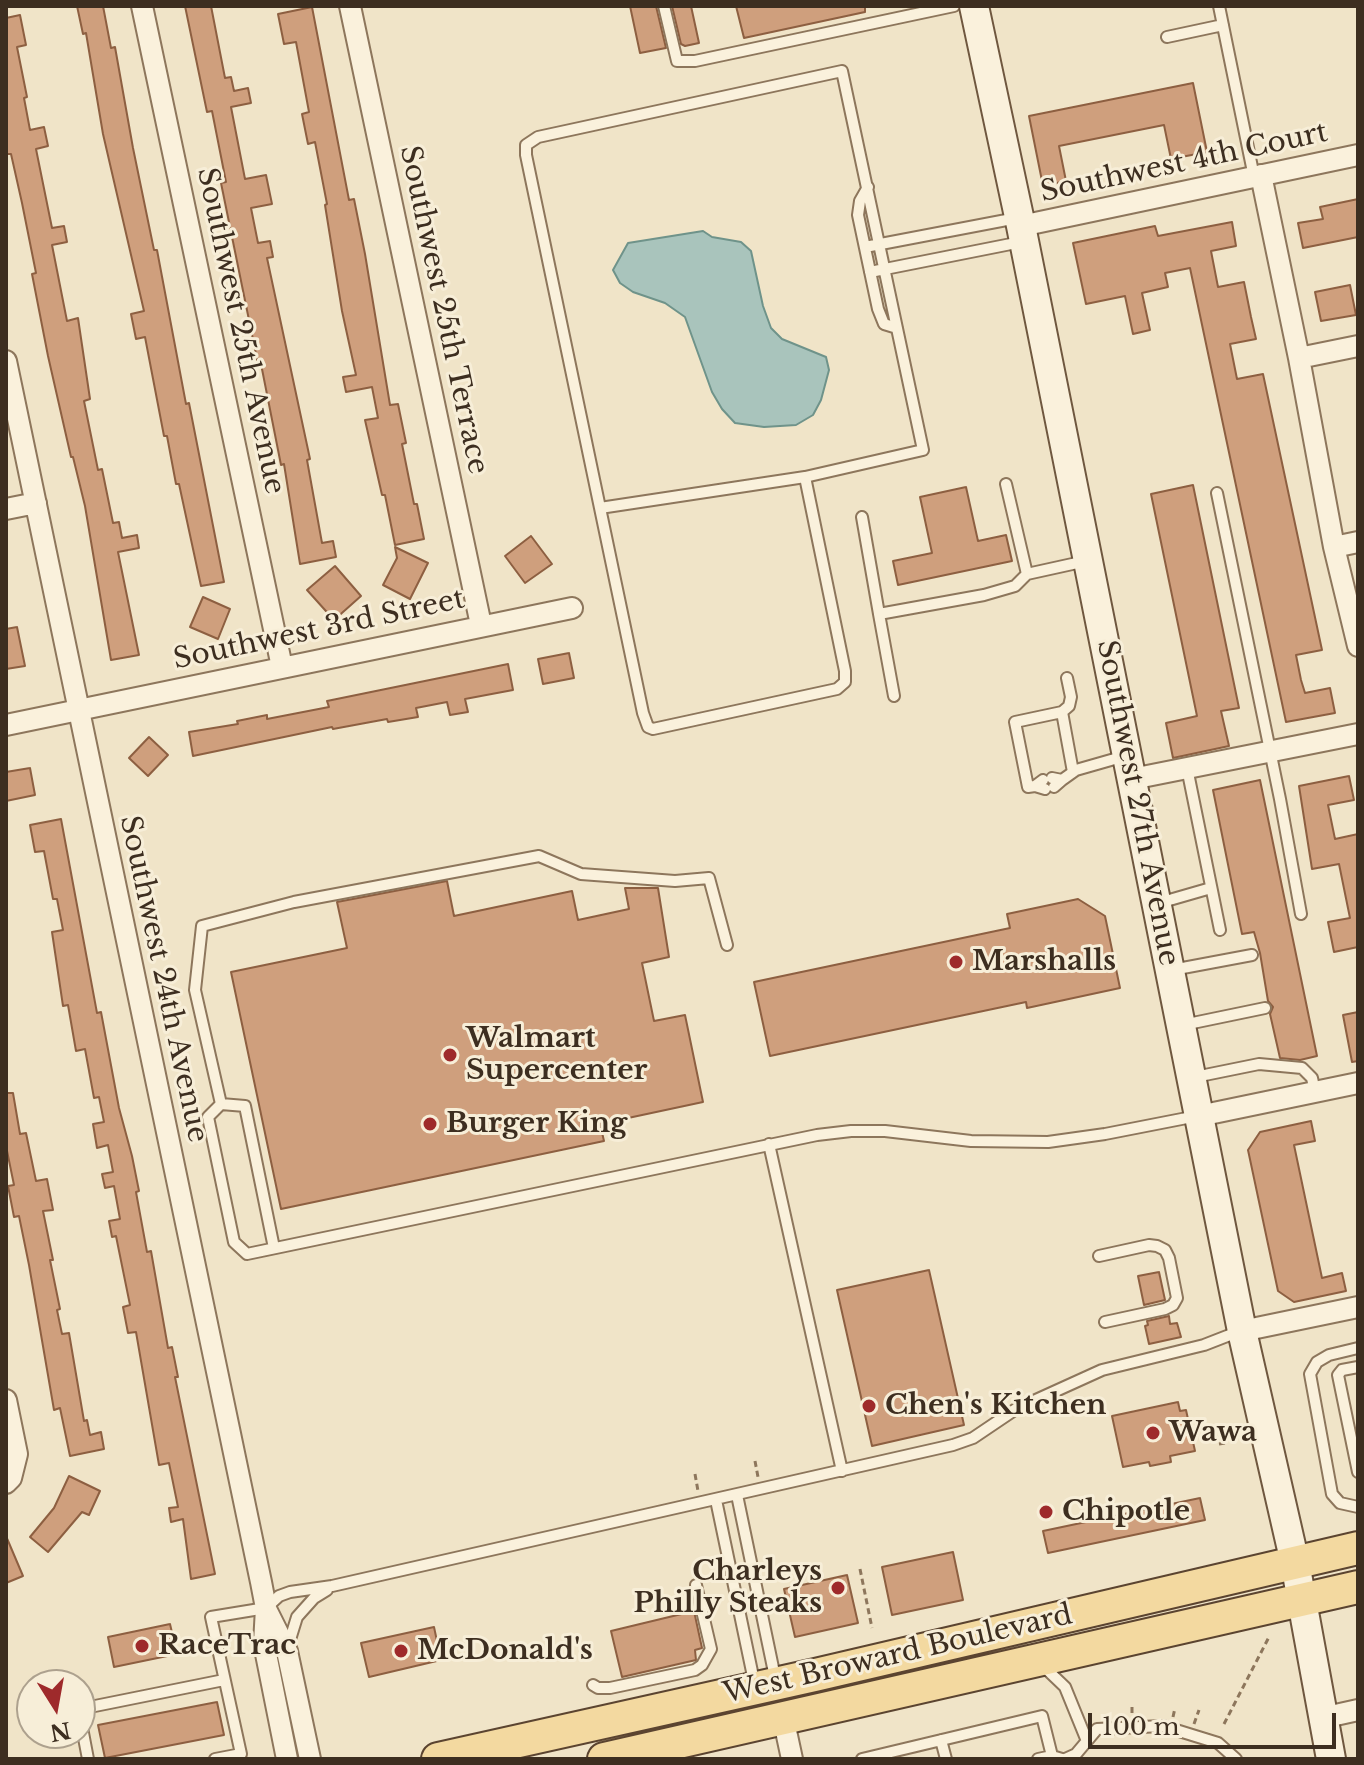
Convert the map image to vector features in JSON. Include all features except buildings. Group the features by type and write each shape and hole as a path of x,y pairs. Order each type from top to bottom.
{"main road":[{"name":"West Broward Boulevard","path":"438,1759 1358,1548"},
{"name":"West Broward Boulevard","path":"604,1759 1358,1587"},
{"path":"731,1729 757,1709 766,1686"}],"street":[{"name":"Southwest 25th Avenue","path":"142,6 282,667"},
{"name":"Southwest 25th Terrace","path":"350,6 481,625"},
{"name":"Southwest 27th Avenue","path":"972,7 1021,228 1242,1331 1295,1563 1331,1759"},
{"name":"Southwest 4th Court","path":"1021,228 1358,155"},
{"path":"1258,176 1299,358 1334,547 1358,646"},
{"path":"1299,358 1358,346"},
{"name":"Southwest 24th Avenue","path":"6,361 266,1608 287,1651 310,1759"},
{"path":"6,509 36,503"},
{"path":"1334,547 1358,542"},
{"name":"Southwest 3rd Street","path":"6,725 572,608"},
{"path":"1129,767 1187,768 1358,734"},
{"path":"1199,1116 1358,1083"},
{"path":"1242,1331 1358,1307"},
{"path":"6,1400 17,1454 8,1481"},
{"name":"Southwest 24th Avenue","path":"266,1608 264,1644 287,1759"},
{"path":"1322,1718 1358,1710"},
{"path":"783,1717 792,1759"}],"lane":[{"path":"664,6 677,61 695,61 972,7"},
{"path":"1219,6 1258,176"},
{"path":"1167,37 1223,25"},
{"path":"600,508 805,477 923,450 842,71 538,137 526,145 600,508 645,722 653,729 837,689 845,682 805,477"},
{"path":"868,187 860,201 858,215 878,309 884,324 897,328"},
{"path":"865,247 1021,228"},
{"path":"870,272 1021,228"},
{"path":"1006,484 1027,574"},
{"path":"1217,493 1301,914"},
{"path":"862,517 894,696"},
{"path":"879,614 984,595 1015,586 1027,574 1088,561"},
{"path":"1067,678 1069,706 1062,712 1015,722 1028,787 1048,783 1073,772 1129,767"},
{"path":"1062,712 1073,772"},
{"path":"1187,768 1220,930"},
{"path":"221,1104 195,990 202,926 294,902 539,856 581,874 675,881 709,878 727,945"},
{"path":"1157,904 1211,888"},
{"path":"1170,971 1252,955"},
{"path":"1181,1025 1265,1008"},
{"path":"1191,1078 1259,1064 1302,1068 1312,1078 1315,1092"},
{"path":"274,1248 245,1106 221,1104 208,1117 234,1242 247,1254 769,1144 851,1131 980,1141 1048,1142 1199,1116"},
{"path":"769,1144 842,1471"},
{"path":"1099,1256 1149,1245 1165,1250 1177,1298 1173,1305 1165,1309 1105,1322"},
{"path":"215,1759 241,1754 211,1617 266,1608 279,1596 290,1592 332,1586 716,1500 963,1441 973,1438 1016,1409 1102,1370 1204,1345 1242,1331"},
{"path":"1358,1348 1329,1355 1317,1362 1310,1374 1332,1494 1340,1503 1358,1507"},
{"path":"1358,1367 1342,1370 1338,1375 1358,1472"},
{"path":"737,1495 766,1686"},
{"path":"716,1500 766,1686"},
{"path":"593,1685 610,1688 695,1670 702,1665 711,1649 696,1585"},
{"path":"287,1651 297,1617 314,1598 332,1586"},
{"path":"1037,1660 1065,1687 1087,1741"},
{"path":"96,1706 224,1680"},
{"path":"862,1759 1042,1716 1060,1758"},
{"path":"1038,1759 1076,1754 1097,1729 1163,1726 1218,1743 1236,1759"},
{"path":"941,1740 946,1759"}],"path":[{"path":"1219,1444 1225,1443"},
{"path":"755,1461 758,1481"},
{"path":"695,1474 699,1495"},
{"path":"860,1569 872,1628"},
{"path":"1224,1724 1269,1637"}],"water":[{"path":"703,231 712,237 741,242 751,251 771,328 782,339 826,357 829,370 821,400 813,415 796,425 764,427 735,423 712,392 685,317 665,303 633,292 620,283 613,270 628,243"}],"place":[{"name":"Marshalls","path":"956,962"},
{"name":"Walmart Supercenter","path":"450,1055"},
{"name":"Burger King","path":"430,1124"},
{"name":"Chen's Kitchen","path":"869,1406"},
{"name":"Wawa","path":"1153,1433"},
{"name":"Chipotle","path":"1046,1512"},
{"name":"Charleys Philly Steaks","path":"838,1588"},
{"name":"RaceTrac","path":"142,1646"},
{"name":"McDonald's","path":"401,1651"}]}
